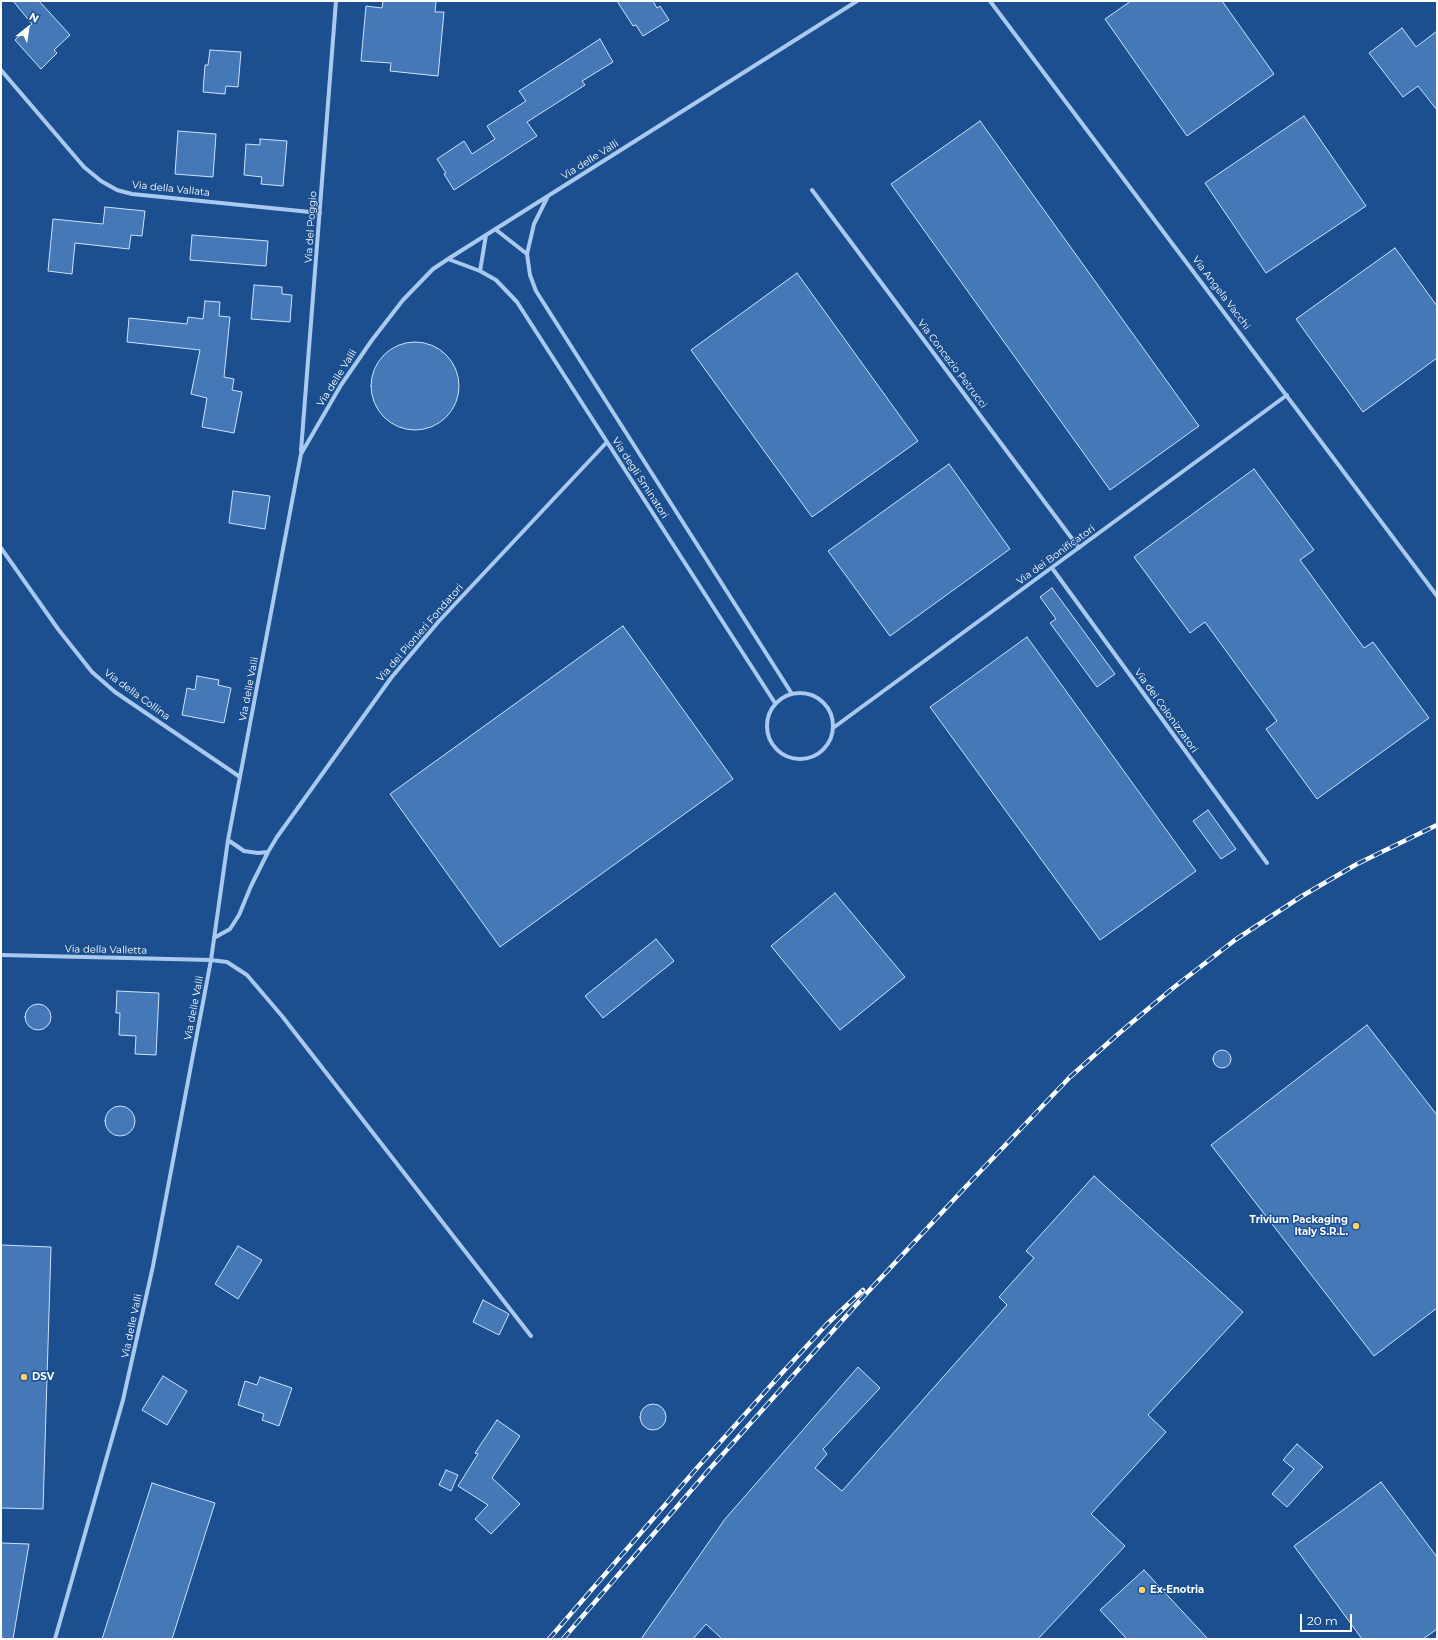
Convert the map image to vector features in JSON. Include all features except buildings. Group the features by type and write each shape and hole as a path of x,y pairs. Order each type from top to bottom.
{"street":[{"name":"Via del Poggio","path":"301,454 336,1"},
{"name":"Via delle Valli","path":"55,1639 116,1428 135,1352 162,1221 211,960 228,840 301,454 341,385 383,325 425,277 448,259 857,1"},
{"name":"Via Angela Vacchi","path":"990,1 1437,596"},
{"name":"Via della Vallata","path":"1,70 84,167 101,181 117,190 132,194 320,213"},
{"name":"Via Concezio Petrucci","path":"812,190 1079,548"},
{"name":"Via degli Sminatori","path":"548,196 534,224 528,254 530,276 539,296 792,694"},
{"path":"495,229 528,254"},
{"path":"480,271 486,235"},
{"name":"Via degli Sminatori","path":"448,259 480,271 496,280 517,302 775,703"},
{"name":"Via dei Bonificatori","path":"834,728 1287,395"},
{"name":"Via dei Pionieri Fondatori","path":"214,938 230,929 239,914 268,852 372,704 406,660 453,606 607,442"},
{"name":"Via della Collina","path":"1,548 58,630 92,672 115,692 240,777"},
{"name":"Via dei Colonizzatori","path":"1052,568 1267,863"},
{"path":"802,693 812,695 822,700 828,708 832,718 834,728 831,740 825,749 815,756 804,759 792,759 782,754 773,746 768,736 766,724 769,713 775,703 783,697 792,694 802,693"},
{"path":"228,840 244,851 258,853 268,852"},
{"name":"Via della Valletta","path":"1,955 211,960 227,962 247,975 259,987 531,1336"}],"railway":[{"path":"563,1639 707,1472 865,1295 1070,1077 1173,988 1235,940 1302,896 1357,864 1437,825"},
{"path":"549,1639 697,1468 782,1373 827,1324 863,1290"}],"place":[{"name":"Trivium Packaging Italy S.R.L.","path":"1356,1226"},
{"name":"DSV","path":"24,1377"},
{"name":"Ex-Enotria","path":"1142,1590"}]}
